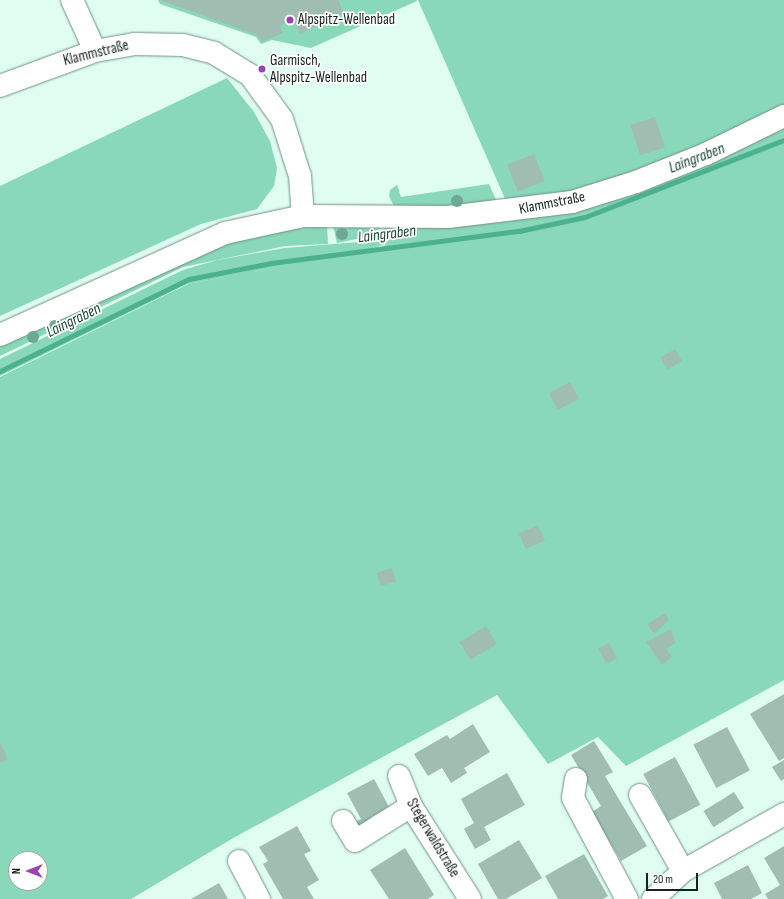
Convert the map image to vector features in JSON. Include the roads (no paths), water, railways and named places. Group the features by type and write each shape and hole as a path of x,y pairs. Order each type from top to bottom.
{"street":[{"path":"72,0 95,51"},
{"name":"Klammstraße","path":"0,86 95,51 135,44 183,45 214,53 250,75 282,119 300,176 303,216"},
{"name":"Klammstraße","path":"0,335 225,233 303,216 448,217 572,202 636,182 706,154 784,116"},
{"name":"Stegerwaldstraße","path":"399,776 412,806 468,898"},
{"path":"576,779 573,798 627,899"},
{"path":"640,795 683,871"},
{"path":"343,821 356,840 412,806"},
{"path":"653,899 683,871 784,814"},
{"path":"239,861 259,899"}],"waterway":[{"name":"Laingraben","path":"0,371 189,279 271,263 519,231 585,217 784,140"}],"place":[{"name":"Alpspitz-Wellenbad","path":"290,20"},
{"name":"Garmisch, Alpspitz-Wellenbad","path":"262,69"}]}
